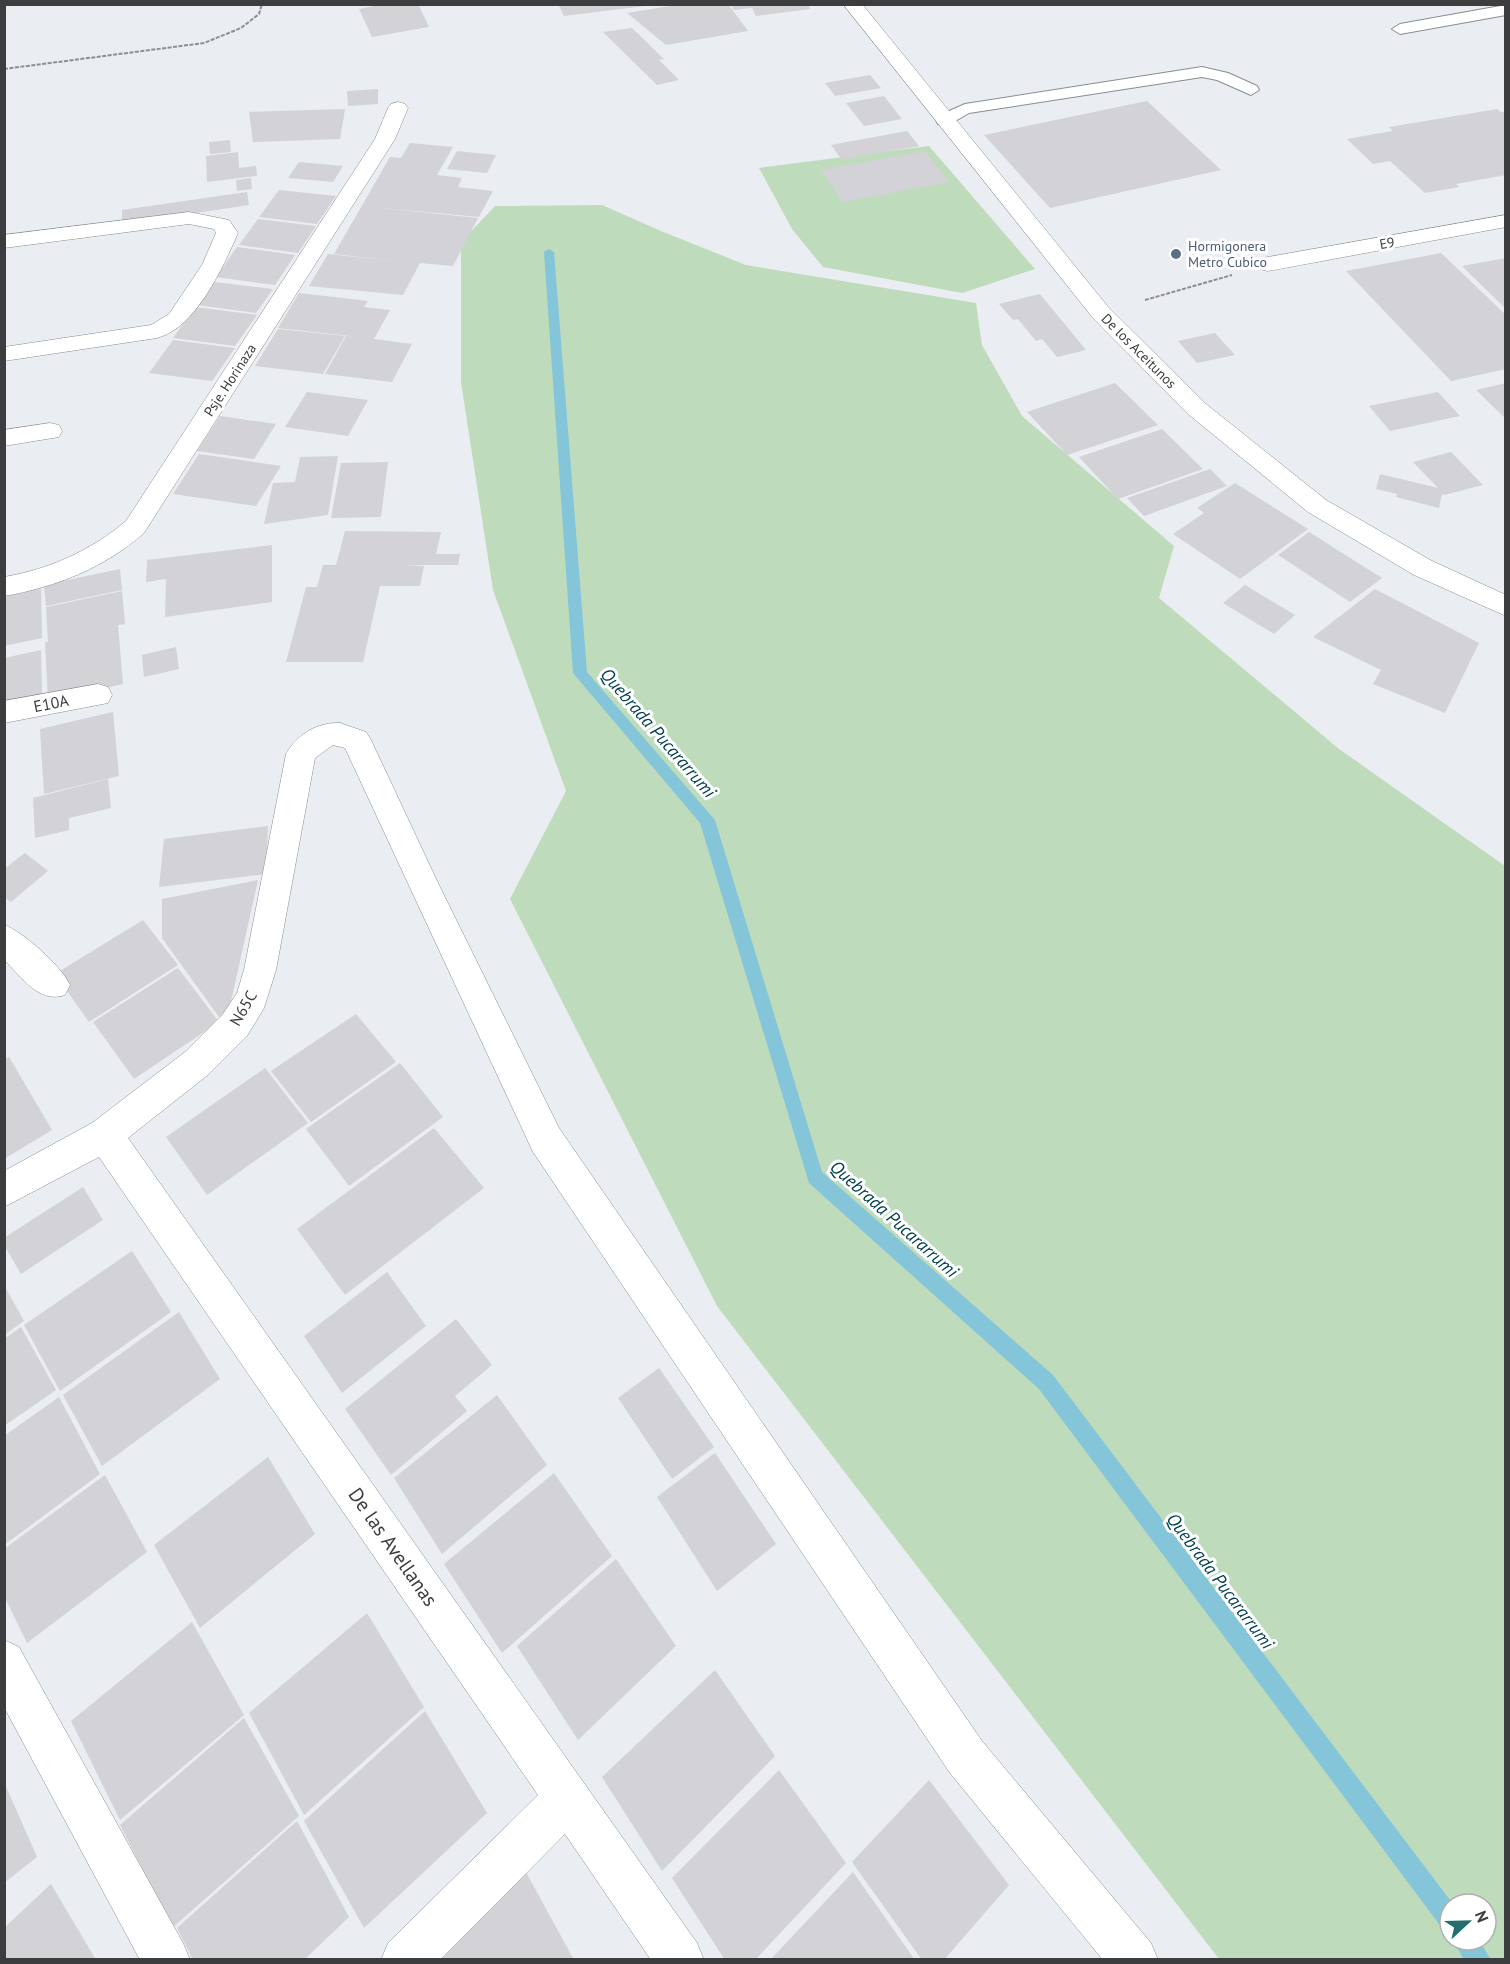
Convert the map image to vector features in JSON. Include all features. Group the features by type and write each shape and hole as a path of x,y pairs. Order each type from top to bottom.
{"street":[{"name":"De los Aceitunos","path":"852,4 1101,313 1197,409 1317,506 1423,568 1506,606"},
{"name":"Psje. Horinaza","path":"4,587 30,583 89,558 123,539 135,527 385,139 398,108"},
{"path":"4,243 189,218 222,224 227,233 213,265 177,319 157,331 4,354"},
{"name":"E9","path":"1268,264 1506,221"},
{"path":"4,438 50,431"},
{"name":"E10A","path":"4,712 98,695"},
{"name":"N65C","path":"4,1190 105,1135 197,1063 235,1025 252,998 260,970 301,754 312,742 335,733 345,734 356,740 546,1140 966,1756 1134,1959"},
{"path":"4,939 53,985"},
{"name":"De las Avellanas","path":"105,1135 680,1959"},
{"path":"4,1662 166,1959"},
{"path":"405,1959 568,1798"}],"lane":[{"path":"1400,29 1506,10"},
{"path":"944,120 965,109 1202,72 1222,76 1251,90"}],"path":[{"path":"4,69 204,43 241,28 259,14 262,4"},
{"path":"1101,313 1268,264"}],"green space":[{"path":"929,146 1035,269 962,293 823,267 792,229 759,168"},
{"path":"602,205 746,265 976,303 982,345 1022,416 1174,546 1159,598 1339,749 1505,866 1505,1959 1219,1959 717,1306 510,899 566,791 493,590 461,382 461,242 495,206"}],"building":[{"path":"384,4 418,4 429,27 372,37 359,9"},
{"path":"558,4 645,4 645,6 564,16"},
{"path":"682,4 728,4 748,31 666,45 627,13"},
{"path":"731,4 808,4 810,9 756,16 752,8 734,10"},
{"path":"632,28 664,59 659,60 679,80 657,85 603,32"},
{"path":"870,75 881,88 835,96 825,83"},
{"path":"378,89 378,104 348,106 347,91"},
{"path":"884,96 902,119 864,126 846,103"},
{"path":"1147,101 1221,170 1050,208 984,135"},
{"path":"345,109 340,139 253,142 249,112"},
{"path":"1497,109 1506,112 1506,175 1456,184 1459,187 1425,193 1390,161 1373,164 1347,139 1393,131 1389,127"},
{"path":"907,131 919,146 842,160 831,145"},
{"path":"230,140 231,152 210,154 209,142"},
{"path":"410,143 453,147 437,175 462,178 458,187 493,191 479,217 372,207 478,218 453,266 420,263 403,295 309,286 328,254 403,262 334,254 390,157 401,158"},
{"path":"457,151 496,155 487,173 447,169"},
{"path":"925,151 949,182 843,202 821,170"},
{"path":"238,152 239,168 256,166 257,176 207,182 206,156"},
{"path":"299,162 343,166 333,182 288,178"},
{"path":"251,178 252,189 237,191 236,180"},
{"path":"279,190 336,196 317,224 259,217"},
{"path":"247,192 249,205 122,224 122,210"},
{"path":"258,219 316,226 298,253 239,245"},
{"path":"237,247 295,255 275,285 216,277"},
{"path":"1441,253 1506,315 1506,369 1451,381 1346,271"},
{"path":"1506,258 1506,309 1462,266"},
{"path":"214,282 273,289 256,313 197,305"},
{"path":"299,293 368,301 364,307 390,310 374,339 412,344 392,382 325,374 346,336 359,337 278,328"},
{"path":"1040,294 1086,350 1057,357 1042,339 1036,341 1018,319 1013,320 999,304"},
{"path":"195,307 257,315 235,346 173,338"},
{"path":"278,329 345,336 323,374 255,366"},
{"path":"1215,333 1235,355 1197,363 1178,341"},
{"path":"173,340 235,348 212,381 149,373"},
{"path":"1115,383 1158,425 1067,455 1027,412"},
{"path":"1506,383 1506,419 1476,390"},
{"path":"307,392 368,400 348,436 285,427"},
{"path":"1438,392 1460,416 1390,431 1369,406"},
{"path":"220,416 276,424 254,459 197,451"},
{"path":"1162,429 1203,469 1118,499 1079,457"},
{"path":"1451,452 1483,485 1442,494 1439,508 1396,497 1397,494 1376,489 1380,474 1438,488 1413,462"},
{"path":"199,454 281,466 256,506 173,494"},
{"path":"338,456 328,515 264,524 273,483 295,482 300,457"},
{"path":"388,462 381,517 331,518 341,463"},
{"path":"1210,469 1227,486 1144,516 1127,498"},
{"path":"1235,483 1308,529 1240,579 1173,534 1204,513 1197,508"},
{"path":"345,531 441,532 436,554 460,554 458,565 401,565 424,566 420,586 380,586 363,662 286,662 306,587 317,587 323,565 336,565"},
{"path":"1309,532 1382,578 1350,602 1278,555"},
{"path":"272,545 272,602 165,617 166,579 146,582 147,560"},
{"path":"120,569 122,590 46,606 44,585"},
{"path":"1245,585 1295,615 1274,634 1223,603"},
{"path":"41,589 42,638 4,646 4,596"},
{"path":"1375,589 1479,643 1445,713 1373,684 1381,670 1313,637"},
{"path":"122,591 125,624 118,625 123,684 48,701 46,607"},
{"path":"176,647 179,669 144,677 142,655"},
{"path":"41,650 42,696 4,704 4,658"},
{"path":"113,712 119,776 44,794 40,729"},
{"path":"108,779 111,808 69,818 69,830 35,838 33,798"},
{"path":"268,826 266,874 159,887 164,839"},
{"path":"25,853 48,871 11,902 4,897 4,869"},
{"path":"258,880 228,1015 219,1017 162,938 162,899"},
{"path":"143,920 178,965 89,1022 55,974"},
{"path":"178,968 219,1022 134,1079 93,1022"},
{"path":"356,1014 396,1062 311,1122 271,1071"},
{"path":"9,1057 52,1130 4,1159 4,1060"},
{"path":"400,1063 443,1117 349,1186 306,1129"},
{"path":"265,1068 308,1123 207,1195 166,1137"},
{"path":"434,1128 484,1188 345,1295 297,1229"},
{"path":"83,1187 103,1220 21,1274 4,1245 4,1238"},
{"path":"132,1251 171,1312 60,1391 24,1325"},
{"path":"387,1272 426,1326 342,1393 304,1336"},
{"path":"4,1285 24,1321 4,1335"},
{"path":"179,1312 220,1379 102,1466 63,1395"},
{"path":"456,1319 492,1365 455,1396 467,1411 391,1475 345,1409"},
{"path":"21,1327 56,1390 4,1426 4,1339"},
{"path":"659,1368 714,1447 672,1479 618,1398"},
{"path":"497,1395 547,1465 442,1554 394,1478"},
{"path":"59,1397 100,1474 4,1545 4,1436"},
{"path":"715,1453 776,1544 717,1591 657,1497"},
{"path":"268,1457 315,1534 200,1628 154,1545"},
{"path":"554,1473 612,1556 502,1653 444,1564"},
{"path":"105,1475 147,1552 27,1643 4,1596 4,1549"},
{"path":"616,1559 676,1646 578,1740 517,1646"},
{"path":"367,1613 424,1707 304,1815 249,1713"},
{"path":"192,1622 244,1715 120,1820 71,1721"},
{"path":"715,1670 775,1756 662,1871 602,1777"},
{"path":"425,1711 487,1813 364,1928 304,1821"},
{"path":"244,1718 299,1816 172,1928 120,1825"},
{"path":"779,1770 846,1863 755,1960 725,1960 672,1878"},
{"path":"929,1780 1009,1885 944,1960 922,1960 852,1862"},
{"path":"4,1782 37,1857 4,1883"},
{"path":"297,1821 349,1917 304,1960 193,1960 177,1928"},
{"path":"521,1863 574,1960 413,1960"},
{"path":"853,1872 915,1960 770,1960"},
{"path":"51,1884 96,1960 4,1960 4,1928"}],"waterway":[{"name":"Quebrada Pucararrumi","path":"549,252 580,673 707,820 815,1177 1046,1382 1438,1904"},
{"name":"Quebrada Pucararrumi","path":"1473,1952 1479,1960"}],"place":[{"name":"Hormigonera Metro Cubico","path":"1176,254"}]}
